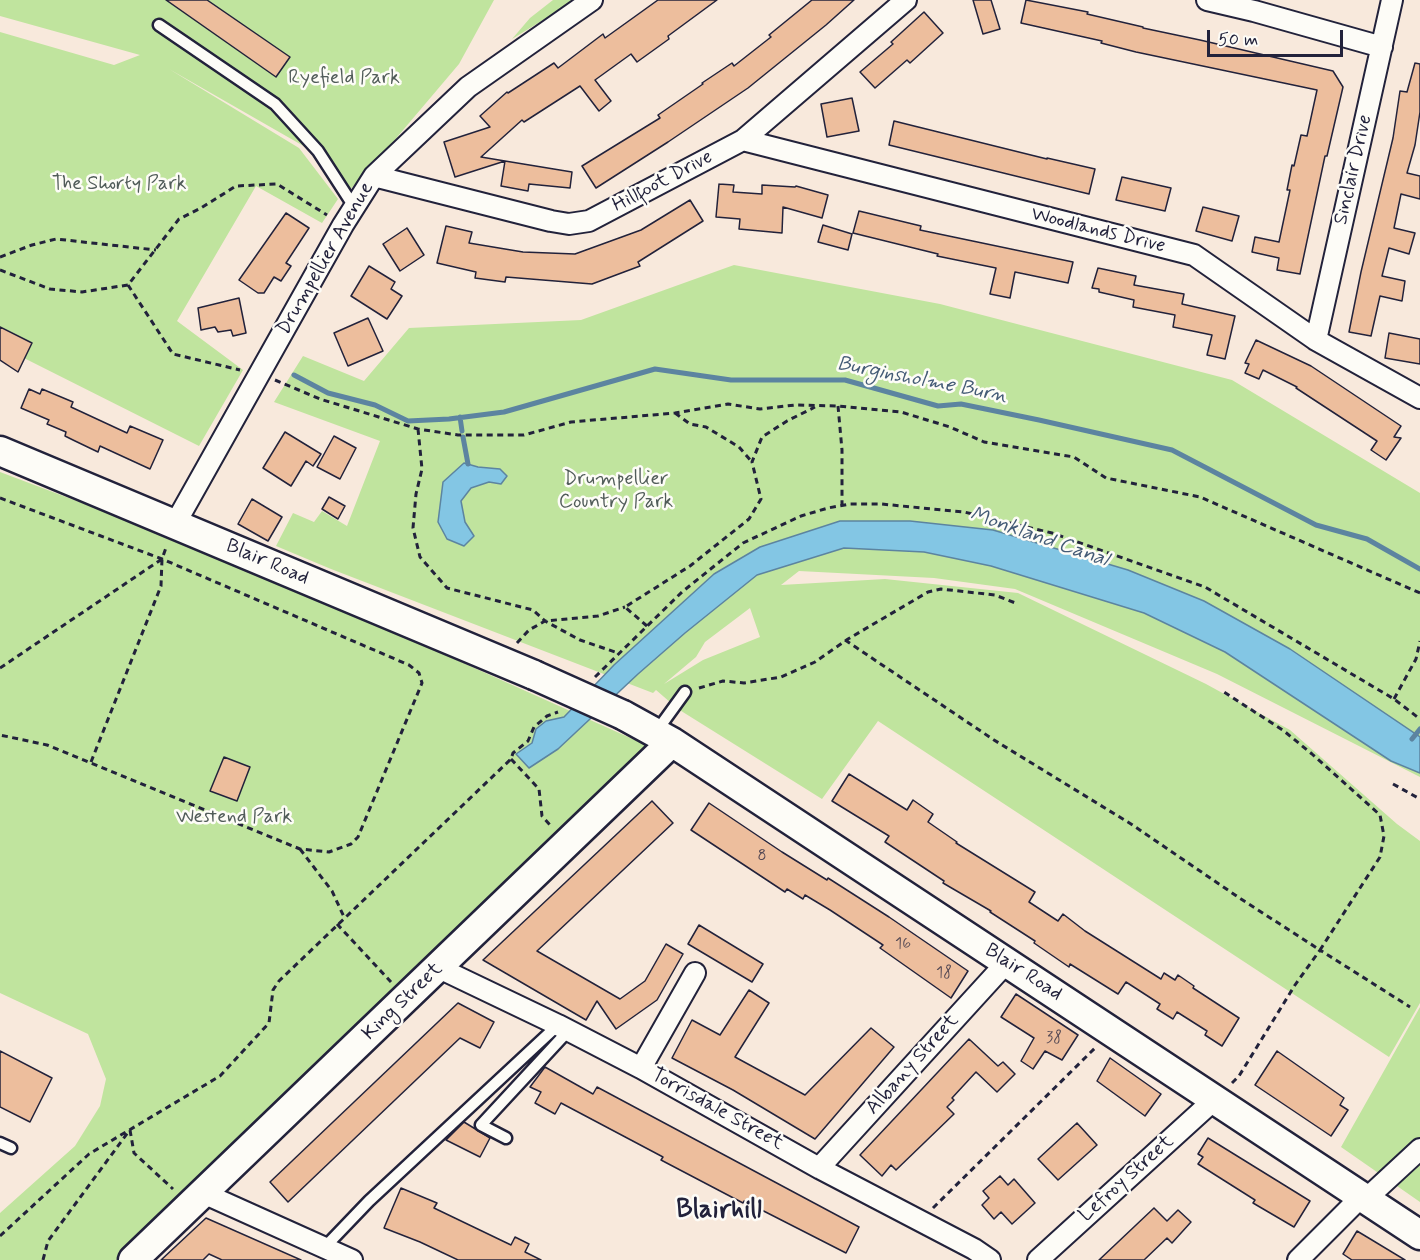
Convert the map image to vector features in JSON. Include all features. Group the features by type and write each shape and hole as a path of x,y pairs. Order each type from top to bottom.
{"street":[{"name":"Drumpellier Avenue","path":"175,524 343,225 374,176 468,87 592,0"},
{"name":"Hillfoot Drive","path":"374,176 569,224 589,221 742,140 906,0"},
{"path":"1207,0 1382,47"},
{"name":"Sinclair Drive","path":"1316,340 1392,0"},
{"name":"Woodlands Drive","path":"742,140 1194,255 1316,340 1420,398"},
{"name":"Blair Road","path":"0,451 534,675 623,715 664,737 1420,1235"},
{"name":"King Street","path":"133,1260 568,842 664,737"},
{"name":"Albany Street","path":"819,1168 1007,962"},
{"name":"Torrisdale Street","path":"439,968 641,1068 819,1168 974,1249 990,1260"},
{"path":"641,1068 694,973"},
{"name":"Lefroy Street","path":"1038,1260 1215,1099"},
{"path":"1298,1260 1420,1149"},
{"path":"196,1198 352,1260"}],"lane":[{"path":"159,25 275,104 318,151 349,199 356,204"},
{"path":"664,737 685,692"},
{"path":"506,1138 481,1125 563,1028"},
{"path":"324,1248 369,1201 563,1028"},
{"path":"0,1143 11,1148"}],"path":[{"path":"0,270 50,289 82,292 128,285 179,219 236,186 277,184 343,225"},
{"path":"0,257 32,244 56,239 156,250"},
{"path":"128,285 173,354 260,374 320,399 418,429 458,435 524,435 571,422 675,413 728,404 760,409 795,405 838,406 901,412 984,442 1074,458 1106,478 1200,497 1420,593"},
{"path":"752,462 762,437 787,421 818,406"},
{"path":"838,406 842,450 842,505"},
{"path":"501,662 529,630 545,621 598,616 625,607 690,566 749,519 761,499 752,462 739,447 706,427 690,424 675,413"},
{"path":"418,429 422,469 416,494 413,528 420,557 447,588 533,610 545,621 580,640 619,653"},
{"path":"0,498 162,559 409,665 419,673 422,683 358,837 351,844 329,852 300,849 47,745 0,735"},
{"path":"595,677 682,592 743,543 801,516 842,505 881,504 964,512 1052,533 1205,587 1394,699 1420,719"},
{"path":"91,762 161,586 162,559 175,524"},
{"path":"0,668 162,559"},
{"path":"685,692 723,681 744,683 781,677 815,662 845,640 928,592 941,589 995,596 1018,604"},
{"path":"625,607 647,626"},
{"path":"845,640 994,740 1131,824 1241,899 1410,1007"},
{"path":"1394,699 1416,659 1420,641"},
{"path":"1215,1099 1239,1076 1295,985 1380,857 1384,836 1380,815 1312,754 1284,731 1221,690"},
{"path":"0,1236 89,1154 220,1076 269,1023 273,990 279,981 511,759 513,753 528,741 534,727 547,716 563,710"},
{"path":"511,759 539,789 542,816 568,842"},
{"path":"1393,784 1420,799"},
{"path":"300,849 332,891 344,917"},
{"path":"337,924 407,998"},
{"path":"919,1221 1113,1031"},
{"path":"130,1130 134,1153 196,1198"},
{"path":"43,1260 48,1241 130,1130"}],"green space":[{"name":"The Shorty Park","path":"0,0 494,0 459,64 376,162 342,198 307,148 169,69 299,148 338,199 322,223 256,186 177,321 243,370 199,446 0,346 0,32 114,65 140,55 0,16"},
{"path":"553,0 576,0 512,39 530,18"},
{"name":"Drumpellier Country Park","path":"734,265 940,304 1232,380 1420,493 1420,777 1217,674 1015,589 934,578 799,571 781,585 885,579 1018,593 1206,684 1290,730 1397,824 1420,841 1420,1003 1389,1057 878,721 822,799 678,709 656,690 653,693 276,546 293,513 314,522 322,511 347,526 380,441 274,402 303,356 364,381 409,328 581,320","holes":["750,608 760,637 703,660 664,684 696,657 705,642"]},
{"name":"Westend Park","path":"0,472 238,562 646,745 116,1260 0,1260 0,1213 75,1146 100,1106 106,1079 88,1034 0,993"},
{"path":"1420,1007 1420,1202 1341,1147"}],"water":[{"path":"464,463 500,469 507,476 501,484 489,482 471,488 461,501 465,522 474,536 464,546 447,539 438,522 443,482"},
{"path":"840,521 910,521 993,530 1128,570 1204,601 1290,649 1420,737 1420,773 1391,761 1225,652 1144,613 991,566 924,552 844,548 757,575 638,674 558,749 529,768 516,754 532,743 536,729 546,721 564,717 614,665 714,574 760,547"}],"building":[{"path":"166,0 207,0 290,57 276,77"},
{"path":"658,0 717,0 637,62 631,54 595,80 611,101 599,111 580,86 524,122 522,120 481,157 505,161 455,177 444,142 490,127 480,116 507,92 554,63 558,68 603,34 605,38"},
{"path":"812,0 854,0 748,88 596,188 582,166 660,118 658,115 732,63 734,66"},
{"path":"973,0 991,0 1000,29 983,34"},
{"path":"1026,0 1088,12 1087,14 1143,28 1333,71 1343,87 1327,156 1325,156 1300,274 1277,270 1279,258 1252,252 1255,237 1279,242 1290,190 1287,190 1292,165 1294,166 1301,135 1307,136 1317,90 1136,52 1101,43 1102,41 1021,23"},
{"path":"924,12 943,33 910,63 907,60 875,88 860,72 893,44 891,42"},
{"path":"1415,63 1420,64 1420,112 1415,145 1407,173 1420,176 1420,199 1401,194 1394,228 1415,233 1409,254 1389,248 1382,276 1405,281 1402,301 1380,296 1371,336 1349,332 1393,138 1400,91 1407,92"},
{"path":"852,98 859,131 827,137 821,104"},
{"path":"894,121 1095,169 1089,194 889,145"},
{"path":"505,161 572,172 570,188 529,184 528,191 501,186"},
{"path":"1122,177 1171,188 1165,211 1116,200"},
{"path":"719,184 734,185 733,192 762,194 762,185 796,186 828,195 822,218 783,207 782,233 739,229 740,219 716,217"},
{"path":"690,200 703,221 638,262 640,266 592,284 506,277 505,282 475,278 476,272 437,263 446,226 472,232 469,243 523,252 575,254 641,230"},
{"path":"1203,207 1239,216 1232,241 1196,231"},
{"path":"859,211 921,226 920,230 1073,262 1068,283 1015,272 1010,298 990,294 996,268 937,256 938,254 853,233"},
{"path":"286,213 309,228 286,263 291,266 281,281 274,277 264,293 258,293 239,280"},
{"path":"823,225 852,234 848,250 818,242"},
{"path":"407,228 424,255 400,271 383,244"},
{"path":"369,266 395,282 391,289 402,296 387,319 351,296"},
{"path":"1098,268 1136,276 1134,285 1184,294 1182,304 1235,316 1225,359 1207,355 1212,335 1173,327 1175,315 1133,307 1134,300 1099,292 1099,289 1092,288"},
{"path":"239,298 246,333 233,336 231,330 218,332 215,327 201,330 198,308"},
{"path":"368,318 383,351 348,366 334,333"},
{"path":"0,327 32,343 18,372 0,360"},
{"path":"1389,333 1420,339 1420,364 1385,358"},
{"path":"1256,340 1311,366 1401,426 1394,437 1401,438 1386,460 1371,450 1377,441 1297,387 1263,370 1259,379 1245,373 1249,364 1245,363"},
{"path":"29,389 40,394 42,389 73,402 71,407 127,433 130,426 163,440 150,469 100,446 98,452 65,436 66,432 47,424 49,420 21,408"},
{"path":"285,432 321,454 313,466 306,461 291,486 263,468"},
{"path":"334,436 356,448 340,479 317,467"},
{"path":"329,497 345,506 338,519 322,509"},
{"path":"252,499 282,517 268,541 238,524"},
{"path":"224,757 250,767 237,801 210,791"},
{"path":"849,774 907,810 913,800 933,814 928,822 956,843 1035,892 1029,902 1058,921 1063,914 1085,931 1161,979 1164,973 1175,980 1178,975 1194,986 1193,988 1239,1018 1222,1046 1205,1035 1207,1031 1177,1012 1173,1019 1157,1009 1160,1004 1126,982 1118,994 1070,964 1069,967 991,911 943,883 944,881 885,842 889,836 832,801"},
{"path":"652,801 673,823 537,951 620,999 645,981 666,944 683,954 657,1000 616,1029 597,1001 586,1020 483,960"},
{"path":"709,803 782,852 889,917 968,971 951,998 880,948 883,945 830,910 805,895 803,899 787,889 785,892 691,830"},
{"path":"699,925 763,964 752,982 688,944"},
{"path":"749,990 769,1003 735,1057 805,1095 871,1028 894,1047 815,1139 733,1090 672,1058 692,1020 720,1035"},
{"path":"1016,994 1078,1035 1062,1060 1045,1051 1033,1069 1021,1061 1034,1038 1001,1017"},
{"path":"458,1003 494,1022 480,1048 460,1038 288,1202 270,1182"},
{"path":"969,1039 998,1066 1003,1062 1015,1074 997,1092 976,1072 952,1098 954,1100 947,1107 954,1114 896,1170 891,1165 882,1176 860,1155"},
{"path":"0,1051 52,1078 30,1122 0,1107"},
{"path":"1277,1051 1344,1098 1340,1105 1348,1110 1331,1136 1255,1085"},
{"path":"1110,1058 1161,1094 1145,1116 1097,1081"},
{"path":"545,1067 593,1094 597,1087 859,1227 846,1253 661,1160 663,1157 561,1103 555,1114 535,1103 541,1092 530,1087"},
{"path":"464,1122 490,1138 480,1157 446,1140"},
{"path":"1077,1123 1097,1145 1058,1180 1038,1159"},
{"path":"1208,1138 1310,1201 1294,1227 1253,1203 1255,1200 1198,1164 1203,1157 1198,1154"},
{"path":"1000,1176 1008,1185 1014,1179 1035,1203 1012,1224 1001,1212 994,1219 982,1205 989,1198 983,1191"},
{"path":"401,1188 437,1203 434,1208 511,1245 515,1237 529,1244 525,1252 541,1260 458,1260 384,1228"},
{"path":"1154,1208 1167,1221 1178,1210 1191,1222 1172,1243 1167,1238 1144,1260 1099,1260"},
{"path":"206,1218 301,1260 222,1260 209,1254 203,1260 161,1260"},
{"path":"1357,1231 1405,1260 1352,1260 1343,1254"}],"waterway":[{"name":"Burginsholme Burn","path":"294,375 328,393 375,405 408,421 449,419 504,412 655,369 731,380 845,380 938,406 961,404 1172,450 1316,525 1367,539 1420,569"},
{"path":"460,417 462,431"},
{"path":"463,437 468,464"},
{"path":"1412,739 1420,729"}],"district":[{"name":"Blairhill","path":"719,1212"}],"park label":[{"name":"Ryefield Park","path":"344,79"}],"water label":[{"name":"Monkland Canal","path":"1039,538"}]}
